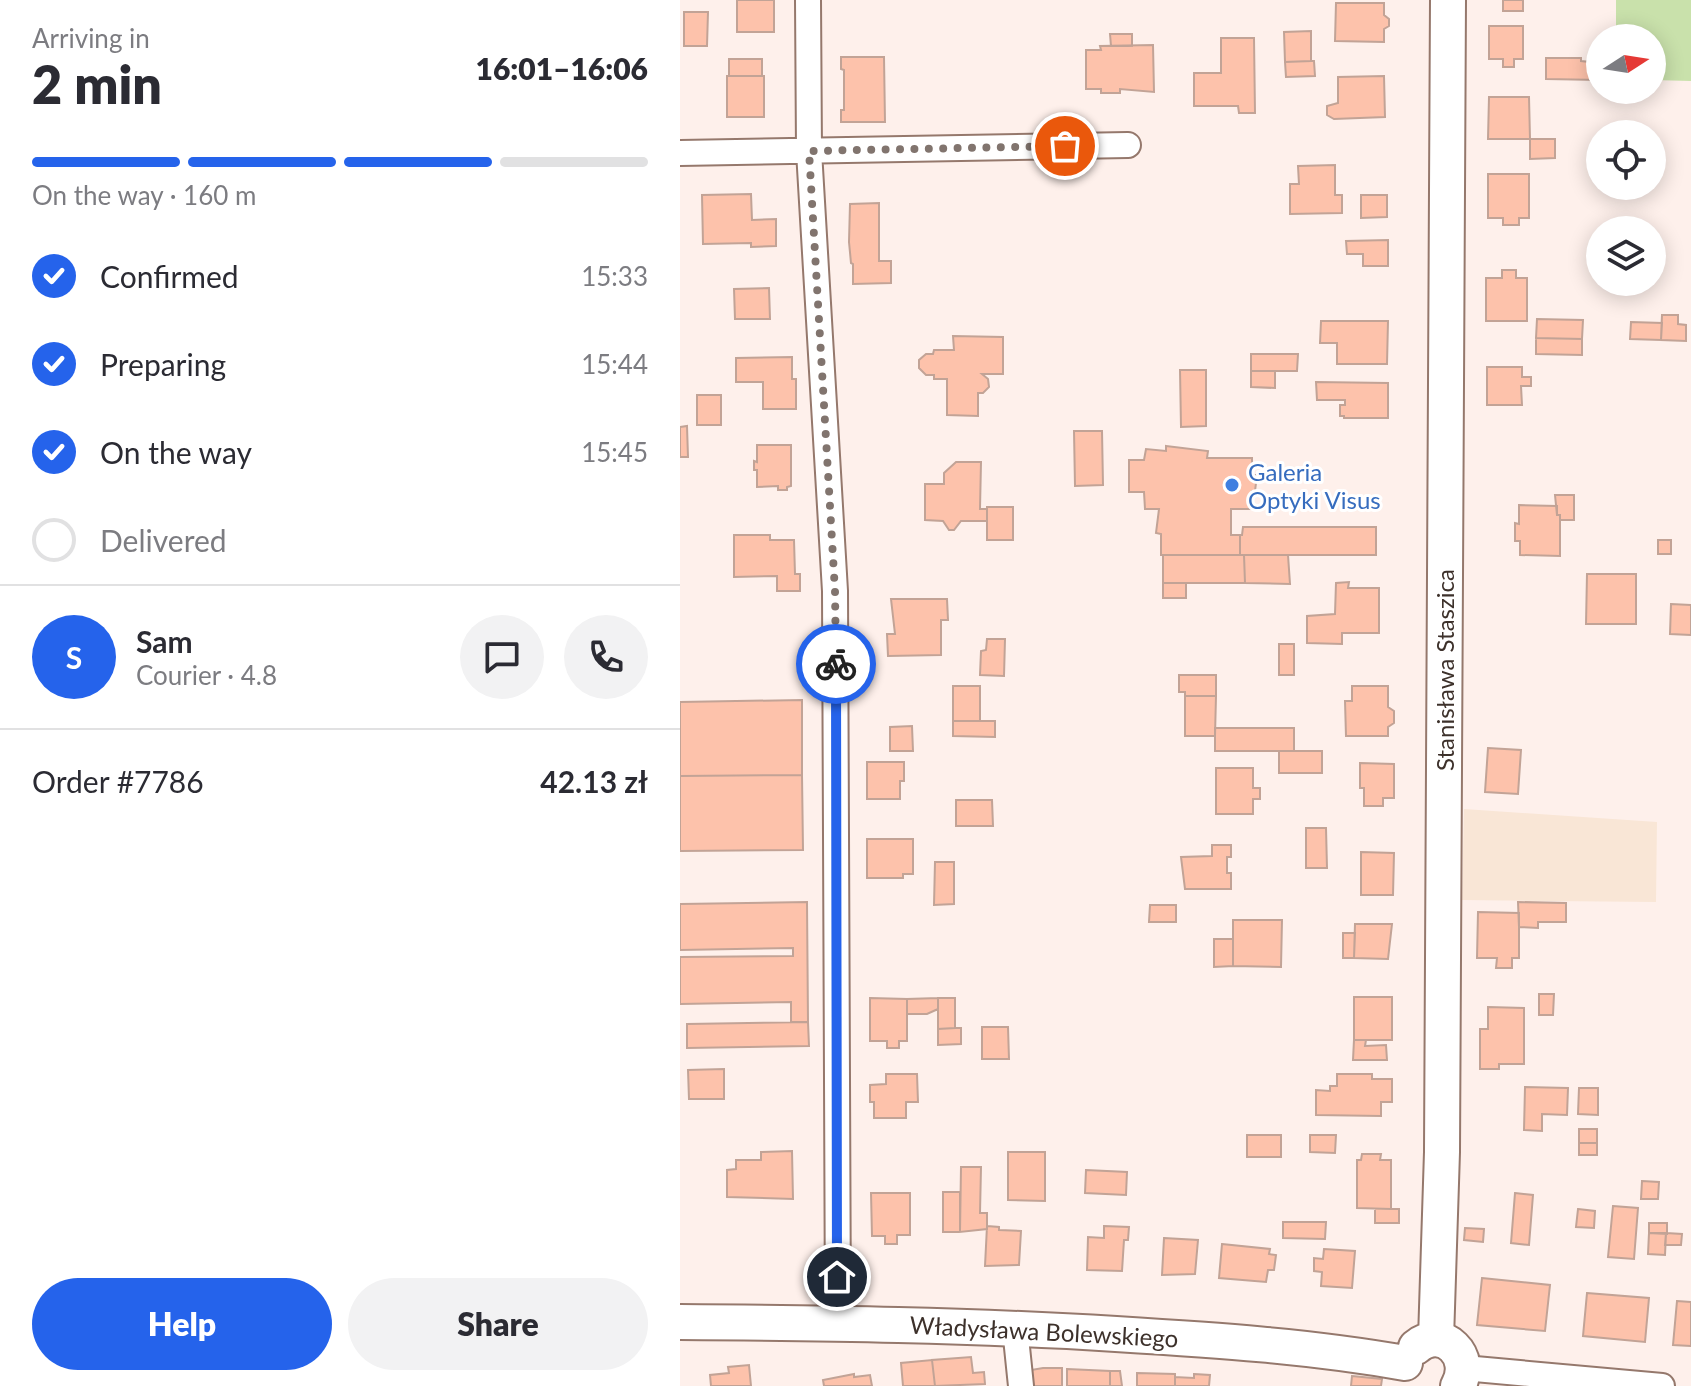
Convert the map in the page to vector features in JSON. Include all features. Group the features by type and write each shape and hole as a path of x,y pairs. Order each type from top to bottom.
{"street":[{"path":"808,0 809,151 835,591 838,1323"},
{"name":"Stanisława Staszica","path":"1436,1339 1442,1152 1448,0"},
{"path":"680,153 1128,145"},
{"name":"Władysława Bolewskiego","path":"680,1322 1015,1328 1236,1341 1338,1351 1408,1375"},
{"path":"1015,1328 1021,1386"},
{"path":"1408,1375 1410,1352 1423,1341 1436,1339 1446,1341 1457,1349 1463,1359 1461,1377 1662,1386"}],"shaded area":[{"path":"1464,809 1657,822 1656,902 1462,900"}],"green space":[{"path":"1616,0 1691,0 1691,81 1666,80 1666,24 1616,24"}],"building":[{"path":"737,0 774,0 774,32 737,32"},
{"path":"1503,0 1523,0 1523,11 1503,11"},
{"path":"1336,3 1384,3 1384,15 1389,19 1389,26 1384,29 1384,42 1335,41"},
{"path":"684,12 708,12 707,46 684,46"},
{"path":"1489,26 1523,26 1523,59 1514,59 1514,67 1503,67 1503,59 1489,59"},
{"path":"1311,31 1311,61 1285,62 1284,32"},
{"path":"1110,34 1132,34 1132,46 1111,46"},
{"path":"1221,38 1254,38 1255,113 1239,113 1238,106 1194,106 1194,73 1221,73"},
{"path":"1153,45 1154,92 1120,89 1120,93 1101,93 1101,89 1086,89 1086,50 1101,50 1100,46"},
{"path":"841,57 884,57 885,122 841,122 844,70 841,69"},
{"path":"1546,58 1581,58 1581,61 1586,62 1586,80 1546,79"},
{"path":"729,59 762,59 762,76 729,76"},
{"path":"1314,61 1315,76 1286,77 1285,62"},
{"path":"727,76 764,76 764,117 727,117"},
{"path":"1384,76 1385,117 1334,119 1327,115 1327,106 1338,103 1338,77"},
{"path":"1489,97 1529,97 1530,139 1488,139"},
{"path":"1530,139 1555,139 1555,158 1530,159"},
{"path":"1335,165 1335,195 1342,195 1342,213 1290,214 1290,184 1299,184 1298,166"},
{"path":"1488,174 1529,174 1529,218 1519,218 1519,225 1503,225 1503,218 1488,218"},
{"path":"751,194 752,220 776,219 776,246 703,244 702,195"},
{"path":"1361,195 1387,195 1387,217 1361,218"},
{"path":"879,203 879,261 891,261 891,283 853,284 849,242 850,204"},
{"path":"1388,240 1388,266 1363,266 1363,254 1347,254 1346,241"},
{"path":"1502,270 1516,270 1516,278 1527,278 1527,321 1486,321 1486,278 1502,278"},
{"path":"769,288 770,319 735,319 734,289"},
{"path":"1662,315 1678,315 1678,324 1686,325 1686,341 1661,340"},
{"path":"1537,319 1583,320 1582,339 1536,338"},
{"path":"1321,321 1388,321 1387,364 1337,364 1337,343 1320,343"},
{"path":"1631,322 1662,323 1661,340 1630,339"},
{"path":"953,336 1003,337 1003,374 982,374 988,379 989,387 978,393 978,416 947,415 947,379 934,379 934,375 926,375 919,368 919,360 926,354 933,354 934,350 954,350"},
{"path":"1536,338 1582,339 1582,355 1536,354"},
{"path":"1251,354 1298,354 1297,371 1251,371"},
{"path":"792,357 796,409 763,409 763,382 736,382 736,358"},
{"path":"1487,367 1522,367 1522,377 1531,377 1531,386 1521,386 1522,405 1487,405"},
{"path":"1180,370 1206,370 1206,426 1181,427"},
{"path":"1251,371 1275,371 1275,388 1251,387"},
{"path":"1316,382 1388,383 1388,418 1340,416 1340,405 1345,405 1345,400 1317,400"},
{"path":"697,395 721,395 721,425 697,425"},
{"path":"687,426 688,457 680,457 680,427"},
{"path":"1074,431 1102,431 1103,485 1075,486"},
{"path":"757,445 791,445 791,486 787,490 778,490 778,486 757,487 754,461 757,462"},
{"path":"1166,446 1208,451 1207,458 1252,458 1252,475 1257,475 1251,509 1231,509 1231,535 1240,535 1240,555 1161,555 1161,534 1156,533 1159,509 1145,509 1144,492 1129,492 1129,460 1144,460 1146,449 1166,451"},
{"path":"956,462 981,462 980,509 987,509 987,521 961,521 954,530 949,530 943,521 925,520 925,484 944,484 944,473"},
{"path":"1555,495 1574,495 1574,520 1560,520"},
{"path":"1519,505 1557,506 1557,515 1560,515 1560,556 1520,555 1520,541 1515,541"},
{"path":"987,507 1013,507 1013,540 987,540"},
{"path":"1243,527 1376,527 1376,555 1240,555"},
{"path":"734,535 770,535 770,540 794,540 795,574 800,574 800,591 777,591 777,576 734,577"},
{"path":"1658,540 1671,540 1671,554 1658,554"},
{"path":"1163,555 1244,555 1245,583 1163,583"},
{"path":"1244,555 1288,555 1290,584 1245,583"},
{"path":"1587,574 1636,574 1636,624 1586,624"},
{"path":"1349,582 1348,588 1379,588 1379,633 1342,633 1342,644 1307,643 1307,616 1335,614 1336,583"},
{"path":"1163,583 1186,583 1186,598 1163,598"},
{"path":"891,599 947,599 948,620 941,620 941,655 888,656 887,634 895,634"},
{"path":"1671,604 1691,605 1691,635 1670,634"},
{"path":"987,639 1005,639 1004,676 980,675 981,651 986,650"},
{"path":"1279,644 1294,644 1294,675 1279,675"},
{"path":"1179,675 1216,675 1216,696 1185,696 1185,692 1179,692"},
{"path":"953,686 980,686 980,721 953,721"},
{"path":"1352,686 1388,686 1388,707 1394,711 1394,723 1388,727 1388,736 1346,736 1345,701 1352,701"},
{"path":"1185,696 1216,696 1215,736 1185,736"},
{"path":"802,700 802,775 680,776 680,702"},
{"path":"953,721 995,721 995,737 953,736"},
{"path":"912,726 913,751 890,751 890,727"},
{"path":"1215,728 1294,728 1294,751 1215,751"},
{"path":"1488,748 1521,750 1518,794 1485,792"},
{"path":"1279,751 1322,751 1322,773 1279,773"},
{"path":"867,762 904,762 900,799 867,799"},
{"path":"1360,763 1394,764 1394,798 1383,798 1383,806 1364,806"},
{"path":"1216,768 1253,768 1253,788 1260,788 1260,799 1253,799 1253,814 1216,814"},
{"path":"802,775 803,850 680,851 680,776"},
{"path":"956,800 992,800 993,826 956,826"},
{"path":"1306,828 1326,828 1327,868 1306,868"},
{"path":"867,839 913,839 913,874 903,874 903,878 867,878"},
{"path":"1212,845 1231,845 1227,873 1231,873 1231,889 1185,889 1181,857 1212,856"},
{"path":"1361,852 1394,853 1393,895 1361,895"},
{"path":"935,862 954,862 954,904 934,905"},
{"path":"807,902 808,1022 791,1022 791,1002 680,1004 680,957 793,956 793,948 680,950 680,904"},
{"path":"1518,902 1566,903 1566,922 1538,922 1538,928 1519,927"},
{"path":"1150,905 1176,905 1176,922 1149,922"},
{"path":"1478,912 1519,913 1519,958 1512,958 1512,968 1496,968 1497,958 1477,958"},
{"path":"1233,920 1282,920 1281,967 1233,966"},
{"path":"1355,924 1392,924 1388,959 1354,958"},
{"path":"1343,933 1355,933 1354,958 1343,958"},
{"path":"1214,939 1233,939 1233,966 1214,967"},
{"path":"1539,994 1554,994 1553,1015 1539,1015"},
{"path":"1354,997 1392,997 1392,1040 1354,1040"},
{"path":"870,998 907,999 907,1041 899,1041 899,1048 887,1048 887,1041 870,1041"},
{"path":"938,998 955,998 955,1028 938,1029"},
{"path":"938,998 938,1009 927,1014 907,1014 907,999"},
{"path":"1488,1007 1524,1008 1524,1064 1499,1064 1499,1069 1480,1069 1480,1029 1488,1029"},
{"path":"808,1022 809,1046 687,1048 687,1024"},
{"path":"982,1027 1008,1027 1009,1059 982,1059"},
{"path":"961,1028 961,1044 938,1045 938,1029"},
{"path":"1354,1040 1366,1040 1365,1046 1386,1045 1387,1060 1353,1060"},
{"path":"724,1069 724,1099 689,1099 688,1070"},
{"path":"886,1074 917,1074 918,1102 906,1102 906,1118 874,1118 870,1085 886,1084"},
{"path":"1337,1074 1372,1074 1372,1079 1392,1079 1392,1102 1381,1102 1381,1116 1316,1115 1316,1090 1330,1091 1330,1086 1337,1086"},
{"path":"1525,1087 1568,1088 1567,1115 1542,1114 1542,1131 1524,1130"},
{"path":"1579,1088 1598,1088 1598,1115 1578,1114"},
{"path":"1579,1129 1597,1129 1597,1143 1579,1143"},
{"path":"1247,1135 1281,1135 1281,1157 1247,1157"},
{"path":"1310,1135 1336,1135 1335,1153 1310,1152"},
{"path":"1579,1143 1597,1143 1597,1155 1579,1155"},
{"path":"792,1151 793,1199 727,1197 727,1170 736,1169 736,1160 761,1160 761,1152"},
{"path":"1008,1152 1045,1152 1045,1201 1008,1200"},
{"path":"1362,1154 1381,1154 1380,1160 1391,1160 1391,1209 1357,1208 1357,1160 1361,1160"},
{"path":"961,1167 981,1167 980,1213 987,1213 987,1229 960,1232"},
{"path":"1086,1170 1127,1172 1126,1195 1085,1193"},
{"path":"1642,1181 1659,1182 1658,1199 1641,1199"},
{"path":"943,1192 960,1192 960,1232 943,1232"},
{"path":"871,1193 910,1193 910,1235 897,1235 897,1244 885,1244 885,1236 872,1236"},
{"path":"1515,1193 1533,1195 1529,1245 1511,1243"},
{"path":"1613,1206 1638,1208 1634,1259 1608,1257"},
{"path":"1375,1209 1399,1209 1399,1223 1375,1223"},
{"path":"1578,1209 1595,1211 1594,1228 1576,1227"},
{"path":"1283,1222 1326,1222 1325,1239 1283,1238"},
{"path":"1649,1223 1667,1223 1667,1234 1649,1233"},
{"path":"987,1226 1021,1231 1019,1265 985,1266"},
{"path":"1104,1226 1129,1227 1128,1240 1124,1240 1122,1271 1087,1270 1088,1237 1104,1238"},
{"path":"1465,1228 1484,1229 1483,1242 1464,1240"},
{"path":"1649,1233 1666,1233 1665,1255 1648,1254"},
{"path":"1666,1233 1682,1234 1681,1245 1665,1245"},
{"path":"1164,1238 1198,1240 1195,1274 1162,1275"},
{"path":"1222,1244 1270,1249 1269,1254 1276,1255 1274,1270 1268,1270 1266,1282 1219,1278"},
{"path":"1324,1249 1355,1251 1352,1288 1321,1286 1322,1272 1314,1271 1314,1258 1323,1259"},
{"path":"1482,1278 1550,1285 1545,1331 1477,1325"},
{"path":"1587,1293 1649,1298 1645,1342 1583,1336"},
{"path":"1677,1301 1691,1302 1691,1346 1673,1345"},
{"path":"971,1357 973,1373 984,1372 985,1384 935,1386 932,1360"},
{"path":"932,1360 935,1386 903,1386 901,1363"},
{"path":"749,1365 751,1386 711,1386 710,1375 729,1373 728,1367"},
{"path":"1062,1368 1062,1386 1032,1386 1031,1370"},
{"path":"1067,1369 1110,1371 1110,1386 1067,1386"},
{"path":"1110,1371 1120,1371 1122,1386 1110,1386"},
{"path":"1137,1373 1175,1374 1175,1386 1137,1386"},
{"path":"854,1374 854,1377 870,1375 872,1386 824,1386 823,1380"},
{"path":"1194,1374 1210,1375 1209,1386 1175,1386 1175,1377 1194,1378"},
{"path":"1352,1376 1382,1379 1381,1386 1351,1386"}],"way so far":[{"path":"836,664 835,591 809,151 1065,146"}],"place":[{"name":"Galeria Optyki Visus","path":"1232,485"}],"route":[{"path":"836,664 837,1277"}]}
